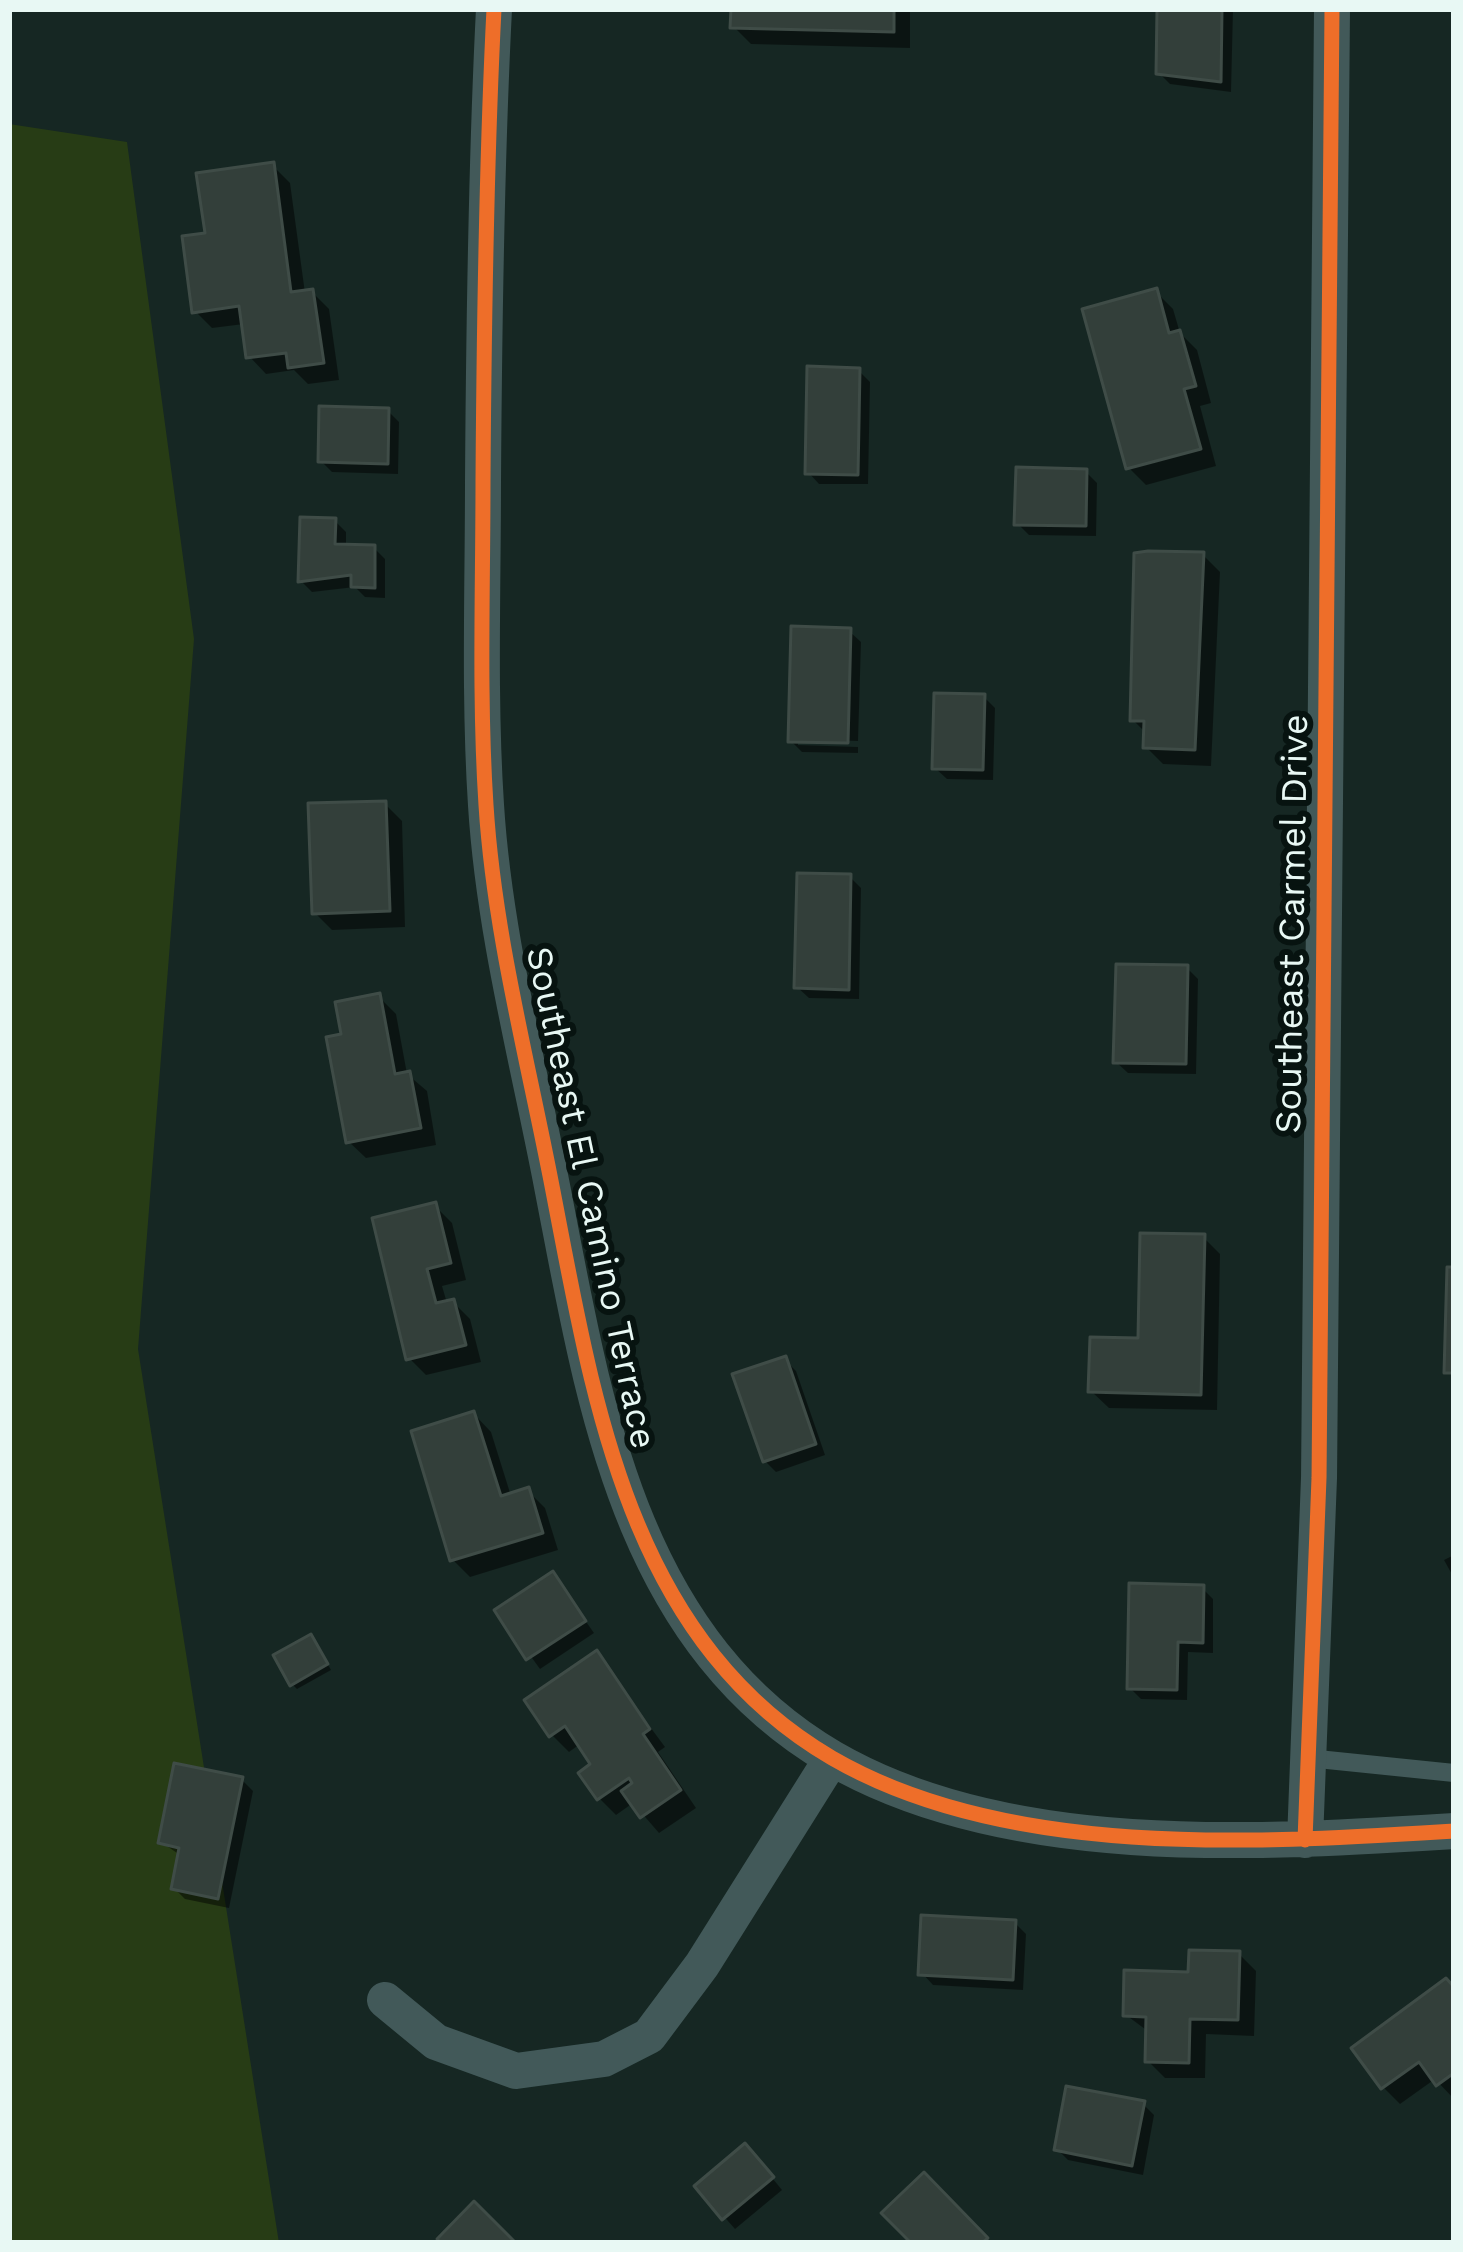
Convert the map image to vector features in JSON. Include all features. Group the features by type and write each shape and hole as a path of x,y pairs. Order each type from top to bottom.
{"street":[{"name":"Southeast El Camino Terrace","path":"494,9 484,295 486,808 501,918 580,1332 601,1423 635,1529 673,1598 748,1693 832,1757 951,1805 1048,1827 1149,1838 1305,1840 1454,1832"},
{"name":"Southeast Carmel Drive","path":"1305,1840 1319,1478 1332,9"},
{"path":"385,2000 436,2042 516,2071 604,2059 649,2036 702,1965 832,1757"}],"lane":[{"path":"1308,1758 1454,1773"}],"green space":[{"path":"9,124 127,142 194,639 138,1349 279,2243 9,2243"}],"building":[{"path":"731,9 894,9 894,32 730,28"},
{"path":"1157,9 1222,9 1221,82 1156,74"},
{"path":"274,162 291,292 313,289 324,363 288,368 286,353 246,358 239,306 192,313 182,236 205,233 196,173"},
{"path":"1157,288 1169,333 1180,330 1196,386 1184,389 1201,449 1126,469 1082,309"},
{"path":"807,366 860,368 858,475 805,474"},
{"path":"319,406 389,408 388,464 318,462"},
{"path":"1016,467 1087,469 1086,526 1014,525"},
{"path":"300,517 336,518 335,544 375,545 375,588 351,587 351,575 298,582"},
{"path":"1204,552 1195,750 1143,748 1144,721 1130,721 1134,553"},
{"path":"791,626 851,628 848,743 788,742"},
{"path":"934,693 985,694 983,770 932,769"},
{"path":"386,801 390,911 312,914 308,803"},
{"path":"797,873 851,874 849,990 794,988"},
{"path":"1116,964 1188,965 1186,1064 1113,1063"},
{"path":"380,993 395,1074 410,1071 421,1128 346,1143 326,1037 341,1034 335,1002"},
{"path":"436,1202 451,1263 427,1269 436,1303 454,1299 466,1345 406,1360 372,1218"},
{"path":"1140,1233 1205,1234 1201,1395 1088,1392 1090,1337 1138,1338"},
{"path":"1447,1267 1454,1267 1454,1373 1444,1373"},
{"path":"786,1356 816,1444 763,1462 732,1374"},
{"path":"474,1411 501,1496 529,1487 543,1533 450,1561 411,1431"},
{"path":"553,1571 586,1621 526,1660 494,1610"},
{"path":"1129,1583 1204,1585 1203,1643 1178,1642 1177,1690 1127,1689"},
{"path":"311,1634 328,1664 290,1686 273,1655"},
{"path":"597,1650 650,1729 643,1734 681,1790 640,1818 621,1791 632,1783 629,1778 597,1800 578,1773 590,1764 565,1726 549,1737 524,1700"},
{"path":"174,1763 243,1777 218,1899 171,1889 179,1848 158,1843"},
{"path":"921,1915 1016,1920 1013,1980 918,1975"},
{"path":"1189,1950 1240,1951 1238,2020 1190,2019 1189,2063 1145,2062 1146,2017 1123,2016 1124,1970 1188,1972"},
{"path":"1446,1978 1454,1987 1454,2073 1436,2086 1419,2062 1381,2089 1351,2048"},
{"path":"1066,2086 1145,2101 1132,2166 1054,2150"},
{"path":"745,2143 774,2177 722,2220 694,2186"},
{"path":"924,2172 988,2238 982,2243 911,2243 881,2213"},
{"path":"474,2201 516,2243 441,2243 437,2239"}],"cycle path":[{"path":"494,9 482,643 490,853 513,997 584,1348 630,1506 664,1580 708,1648 763,1708 832,1758 901,1791 976,1814 1055,1829 1136,1837 1299,1839 1454,1831"},
{"path":"1305,1840 1319,1478 1332,9"}]}
